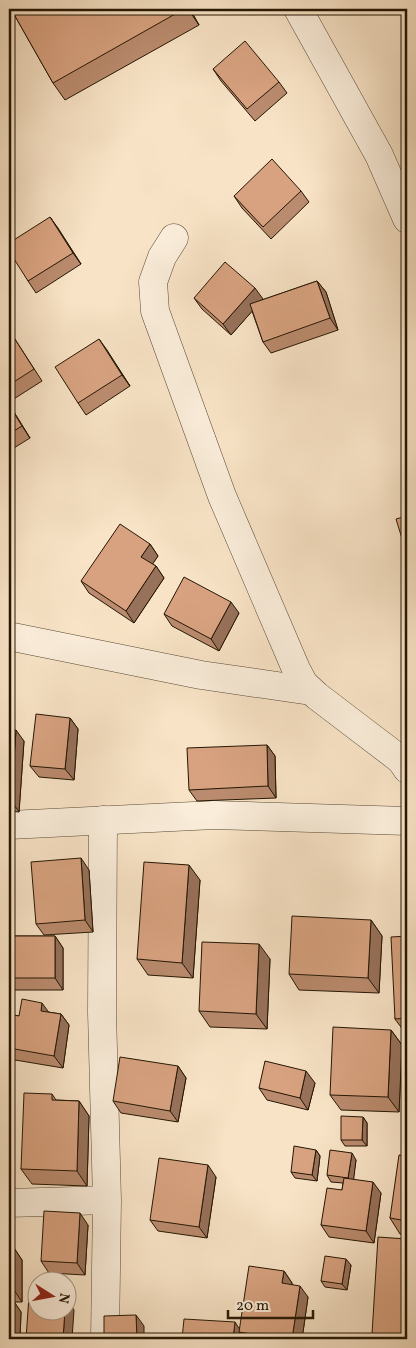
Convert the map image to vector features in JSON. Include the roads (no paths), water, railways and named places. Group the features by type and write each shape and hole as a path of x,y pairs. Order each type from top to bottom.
{"street":[{"path":"298,9 379,156 407,219"},
{"path":"174,238 162,257 153,282 155,311 222,496 296,669 304,684 401,760 407,768"},
{"path":"13,636 201,675 311,690"},
{"path":"9,825 214,816 407,821"},
{"path":"103,820 102,1012 107,1200 105,1339"},
{"path":"9,1203 107,1200"}]}
